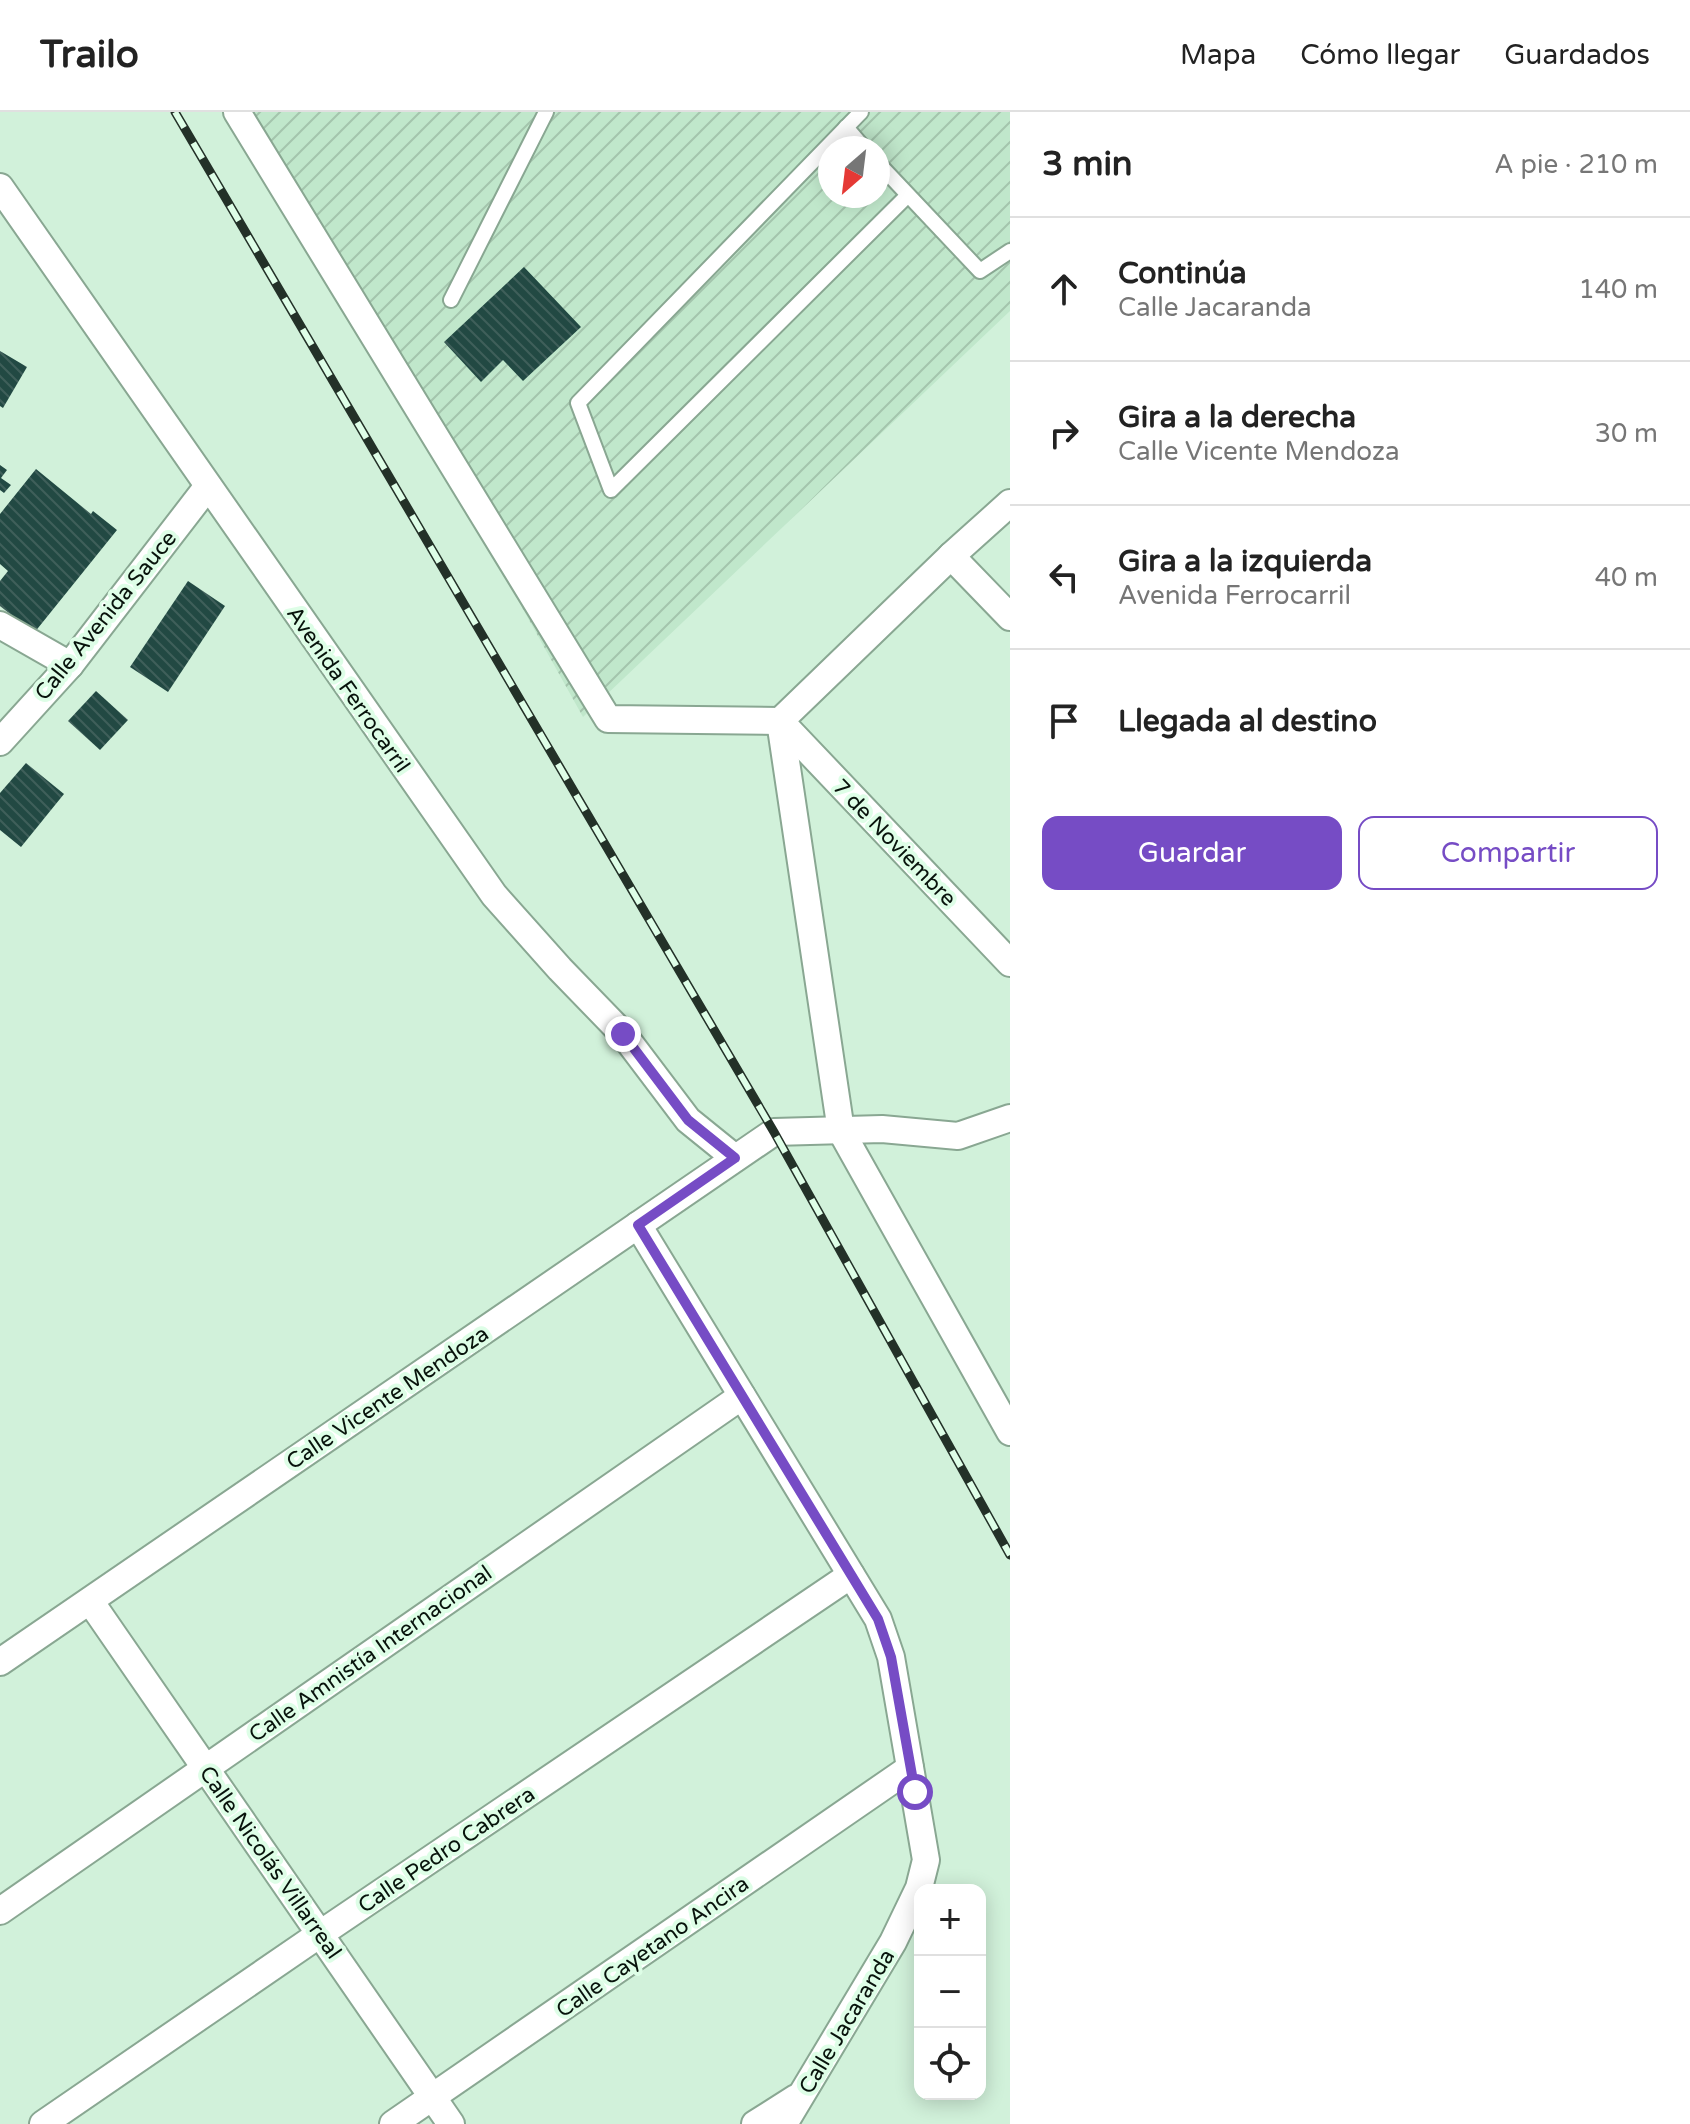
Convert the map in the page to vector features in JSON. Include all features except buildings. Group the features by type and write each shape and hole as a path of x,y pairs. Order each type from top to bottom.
{"street":[{"path":"237,112 608,719 780,721 1010,503"},
{"name":"Avenida Ferrocarril","path":"0,187 494,895 623,1034 688,1120 735,1158"},
{"name":"Calle Avenida Sauce","path":"0,742 70,665 208,486"},
{"path":"951,556 1010,617"},
{"path":"0,625 70,665"},
{"path":"780,721 841,1131 1010,1432"},
{"name":"7 de Noviembre","path":"780,721 1010,963"},
{"path":"841,1131 882,1129 958,1136 1010,1118"},
{"name":"Calle Vicente Mendoza","path":"0,1662 774,1132 841,1131"},
{"name":"Calle Jacaranda","path":"638,1225 878,1619 891,1657 926,1860 919,1888 893,1942 784,2124"},
{"name":"Calle Amnistía Internacional","path":"0,1911 742,1396"},
{"name":"Calle Pedro Cabrera","path":"43,2124 851,1575"},
{"name":"Calle Nicolás Villarreal","path":"90,1601 451,2124"},
{"name":"Calle Cayetano Ancira","path":"393,2124 910,1768"},
{"path":"755,2124 802,2093"}],"lane":[{"path":"451,300 546,112"},
{"path":"861,112 578,403 611,490 907,196"},
{"path":"846,127 854,136"},
{"path":"890,177 980,271 1010,251"}],"shaded area":[{"path":"246,112 1010,112 1010,311 583,717"}],"railway":[{"path":"175,112 774,1132 1010,1555"}],"route":[{"path":"623,1034 688,1120 735,1158 638,1225 878,1619 891,1657 915,1792"}]}
